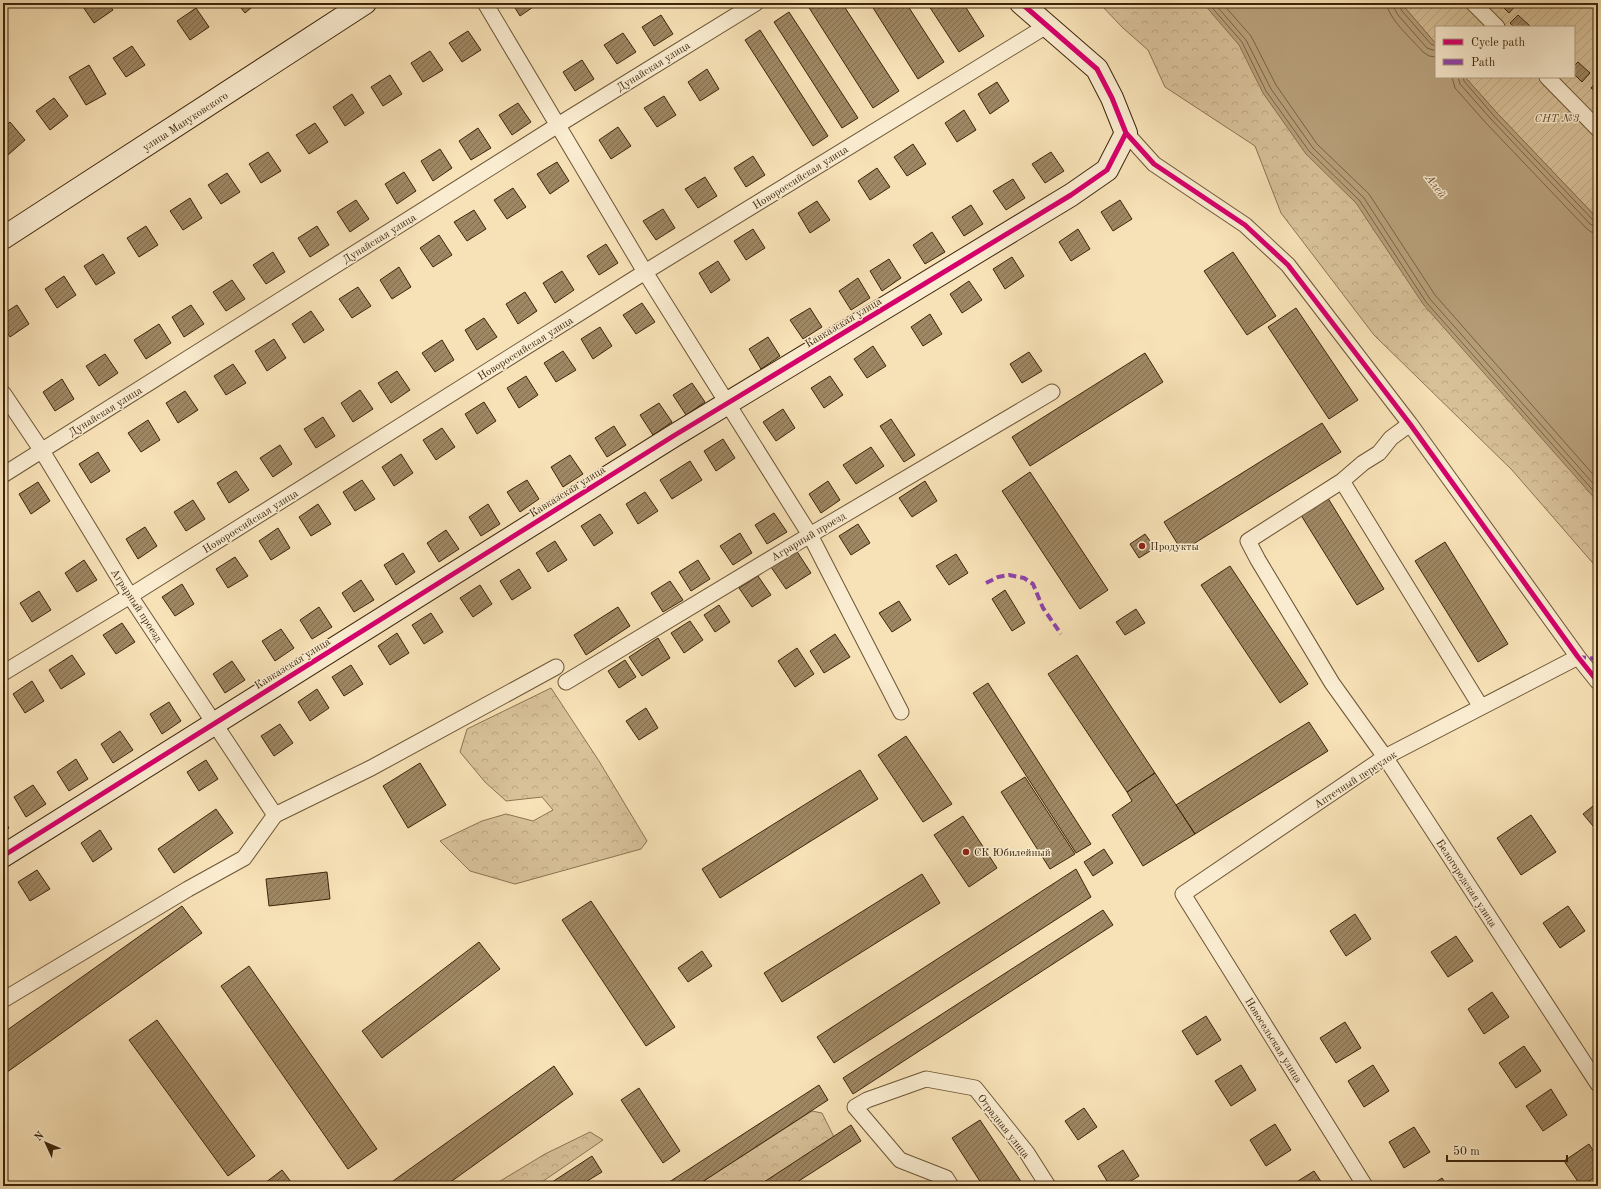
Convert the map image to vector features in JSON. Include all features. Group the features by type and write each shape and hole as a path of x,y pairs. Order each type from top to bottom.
{"street":[{"name":"улица Мануковского","path":"3,238 365,3"},
{"path":"485,3 645,272 810,535 901,712"},
{"name":"Дунайская улица","path":"3,475 558,125 756,3"},
{"path":"1021,3 1097,69 1112,98 1126,132 1154,164 1245,224 1288,265 1410,424 1578,657 1598,682"},
{"path":"1473,3 1496,26"},
{"name":"Новороссийская улица","path":"3,674 130,596 645,272 1048,25"},
{"path":"1548,78 1598,129"},
{"name":"Кавказская улица","path":"3,856 728,403 1071,195 1107,170 1126,132"},
{"name":"Аграрный проезд","path":"566,682 810,535 1052,392"},
{"name":"Аграрный проезд","path":"3,393 42,451 130,596 275,815"},
{"path":"1410,424 1391,438 1379,453 1363,463 1342,481 1481,707"},
{"name":"Белогородская улица","path":"1342,481 1248,541 1332,683 1384,757 1598,1084"},
{"name":"Аптечный переулок","path":"1183,894 1384,757 1578,657"},
{"path":"3,1000 188,889 244,858 275,815 371,768 556,667"},
{"name":"Новосельская улица","path":"1183,894 1364,1186"},
{"name":"Отрадная улица","path":"951,1186 946,1178 900,1160 854,1107 867,1100 926,1079 975,1088 1027,1153 1048,1186"}],"green space":[{"path":"1099,3 1216,3 1598,484 1598,569 1512,470 1374,335 1281,213 1255,146 1165,87 1148,50 1123,28"},
{"name":"СНТ №3","path":"1401,3 1598,3 1598,219 1497,113 1466,78 1575,78 1575,26 1435,26 1435,43"},
{"path":"551,688 599,761 647,841 641,849 515,884 470,871 440,841 482,821 506,814 533,821 553,810 542,797 506,801 485,782 460,752 467,729"},
{"path":"812,1111 822,1113 834,1137 758,1186 696,1186"},
{"path":"590,1132 603,1140 536,1186 492,1186 545,1154"}],"water":[{"name":"Алей","path":"1203,3 1401,3 1435,43 1435,78 1466,78 1497,113 1598,219 1598,502 1423,304 1356,203 1306,154 1263,93 1239,45"}],"building":[{"path":"108,3 113,10 94,23 81,4"},
{"path":"237,3 257,3 245,13"},
{"path":"512,3 539,3 520,16"},
{"path":"806,3 842,3 899,91 873,108"},
{"path":"870,3 906,3 944,62 918,79"},
{"path":"927,3 963,3 984,36 959,52"},
{"path":"1503,3 1518,3 1509,13 1501,5"},
{"path":"196,8 209,27 190,40 177,21"},
{"path":"789,12 858,118 842,128 774,22"},
{"path":"661,15 673,34 654,46 642,27"},
{"path":"1518,15 1530,26 1513,26 1510,23"},
{"path":"760,30 828,136 813,146 745,40"},
{"path":"468,31 481,50 462,62 449,43"},
{"path":"623,33 636,52 617,64 604,45"},
{"path":"132,46 145,65 126,77 113,58"},
{"path":"430,51 443,70 423,82 411,63"},
{"path":"582,60 594,79 575,91 563,72"},
{"path":"1578,62 1590,73 1582,82 1575,75 1575,65"},
{"path":"89,65 106,94 86,105 69,77"},
{"path":"707,69 719,89 700,101 688,82"},
{"path":"390,75 402,94 383,106 371,87"},
{"path":"1598,80 1598,94 1591,88"},
{"path":"997,82 1009,101 990,114 978,94"},
{"path":"352,94 364,113 345,126 333,107"},
{"path":"664,96 676,115 657,127 644,108"},
{"path":"54,98 68,116 50,130 36,111"},
{"path":"518,103 531,122 512,135 499,115"},
{"path":"964,110 976,130 957,142 945,123"},
{"path":"10,122 25,140 8,155 3,149 3,128"},
{"path":"315,123 328,142 309,154 296,135"},
{"path":"618,127 631,146 611,159 599,140"},
{"path":"478,128 491,148 471,160 459,141"},
{"path":"913,144 926,164 907,176 894,157"},
{"path":"440,149 452,168 433,181 421,161"},
{"path":"268,152 281,171 261,183 249,164"},
{"path":"1051,152 1064,171 1045,183 1032,164"},
{"path":"753,156 765,175 746,187 734,168"},
{"path":"557,162 569,181 550,194 537,174"},
{"path":"877,168 890,187 870,200 858,181"},
{"path":"404,172 416,191 397,204 385,184"},
{"path":"227,173 240,192 221,204 208,185"},
{"path":"705,177 717,196 698,208 685,189"},
{"path":"1013,179 1025,198 1006,210 993,191"},
{"path":"513,188 526,207 507,219 494,200"},
{"path":"190,198 202,218 183,230 170,211"},
{"path":"356,200 369,219 350,232 337,212"},
{"path":"1120,200 1132,219 1113,231 1101,212"},
{"path":"817,201 830,220 810,233 798,213"},
{"path":"971,205 983,224 964,236 952,217"},
{"path":"663,209 675,228 656,240 643,221"},
{"path":"474,210 486,229 467,241 454,222"},
{"path":"146,226 158,245 139,257 127,238"},
{"path":"317,226 329,245 310,257 298,238"},
{"path":"753,229 765,248 746,260 734,241"},
{"path":"1078,229 1090,249 1071,261 1059,242"},
{"path":"932,232 945,252 925,264 913,245"},
{"path":"439,235 452,255 433,267 420,248"},
{"path":"606,244 618,263 599,275 587,256"},
{"path":"273,252 285,272 266,284 253,265"},
{"path":"1233,252 1276,316 1247,335 1204,271"},
{"path":"103,254 115,273 96,285 84,266"},
{"path":"1012,257 1024,276 1005,289 993,269"},
{"path":"889,259 901,278 882,291 870,271"},
{"path":"718,261 730,280 711,293 699,273"},
{"path":"399,267 411,287 392,299 380,280"},
{"path":"562,271 574,290 555,303 543,283"},
{"path":"64,276 76,295 57,308 45,289"},
{"path":"858,278 870,298 851,310 839,291"},
{"path":"232,280 245,299 226,311 213,292"},
{"path":"969,281 982,300 962,313 950,294"},
{"path":"358,287 371,306 352,318 339,299"},
{"path":"525,292 537,311 518,324 506,304"},
{"path":"642,303 655,322 636,334 623,315"},
{"path":"17,305 29,324 10,337 3,326 3,314"},
{"path":"191,305 204,324 184,337 172,317"},
{"path":"810,308 822,327 803,339 790,320"},
{"path":"1296,308 1358,400 1329,419 1268,327"},
{"path":"311,311 324,330 304,343 292,324"},
{"path":"930,314 942,334 923,346 911,327"},
{"path":"484,318 497,337 477,350 465,330"},
{"path":"159,324 171,343 146,359 134,340"},
{"path":"600,327 612,346 593,359 581,339"},
{"path":"768,337 780,356 761,369 749,349"},
{"path":"274,339 286,358 267,371 255,351"},
{"path":"442,340 454,360 435,372 422,353"},
{"path":"873,346 886,366 867,378 854,359"},
{"path":"563,351 576,370 556,382 544,363"},
{"path":"1029,352 1042,371 1022,383 1010,364"},
{"path":"1145,353 1163,382 1030,466 1012,437"},
{"path":"105,354 118,373 99,386 86,366"},
{"path":"233,364 246,383 226,395 214,376"},
{"path":"397,371 410,390 391,403 378,383"},
{"path":"526,376 538,395 519,408 507,388"},
{"path":"830,376 843,395 824,408 811,388"},
{"path":"62,379 74,399 55,411 43,392"},
{"path":"692,383 705,402 686,415 673,395"},
{"path":"360,390 373,409 353,422 341,403"},
{"path":"185,391 198,410 178,423 166,403"},
{"path":"484,402 496,421 477,434 465,414"},
{"path":"659,403 672,422 653,435 640,415"},
{"path":"783,409 795,428 776,441 763,422"},
{"path":"323,417 335,436 316,448 304,429"},
{"path":"891,419 915,455 904,462 880,426"},
{"path":"148,420 160,440 141,452 128,433"},
{"path":"1322,423 1341,452 1182,551 1164,522"},
{"path":"614,426 626,445 607,457 595,438"},
{"path":"442,428 455,447 436,460 423,440"},
{"path":"723,439 735,458 716,471 704,451"},
{"path":"280,445 292,464 273,477 260,458"},
{"path":"871,447 884,466 856,484 843,465"},
{"path":"98,452 110,471 91,483 79,464"},
{"path":"401,454 413,473 394,486 382,467"},
{"path":"570,455 583,474 563,487 551,467"},
{"path":"690,461 702,480 672,499 660,480"},
{"path":"236,471 249,490 229,503 217,483"},
{"path":"1030,472 1108,590 1080,609 1002,491"},
{"path":"362,480 375,499 355,511 343,492"},
{"path":"527,480 539,499 520,512 507,492"},
{"path":"828,481 840,500 821,513 809,494"},
{"path":"925,481 937,501 912,517 899,498"},
{"path":"38,482 50,501 31,514 19,494"},
{"path":"645,492 658,511 638,524 626,504"},
{"path":"1326,495 1384,589 1357,605 1299,512"},
{"path":"193,500 205,519 186,531 174,512"},
{"path":"318,504 331,524 311,536 299,517"},
{"path":"488,504 500,524 481,536 469,517"},
{"path":"774,513 787,532 767,544 755,525"},
{"path":"600,514 613,533 594,546 581,526"},
{"path":"858,524 870,543 851,555 839,536"},
{"path":"145,527 157,546 138,559 126,539"},
{"path":"278,528 290,548 271,560 259,541"},
{"path":"446,530 459,549 439,562 427,543"},
{"path":"740,533 752,553 733,565 720,546"},
{"name":"Продукты","path":"1145,534 1155,548 1139,558 1130,544"},
{"path":"555,541 567,560 548,572 536,553"},
{"path":"1445,542 1508,644 1478,662 1415,561"},
{"path":"796,550 811,573 786,589 771,567"},
{"path":"403,553 415,572 396,585 384,565"},
{"path":"956,554 968,573 949,585 936,566"},
{"path":"235,557 248,576 228,588 216,569"},
{"path":"84,560 97,580 77,592 65,573"},
{"path":"698,560 710,579 691,591 679,572"},
{"path":"1230,566 1308,684 1280,703 1201,585"},
{"path":"519,569 531,588 512,600 500,581"},
{"path":"758,576 771,595 752,607 739,588"},
{"path":"361,580 374,600 354,612 342,593"},
{"path":"670,581 683,600 663,612 651,593"},
{"path":"182,584 194,604 175,616 162,597"},
{"path":"480,585 492,604 473,617 460,598"},
{"path":"1005,590 1025,623 1012,631 992,599"},
{"path":"39,591 51,610 32,622 20,603"},
{"path":"899,601 911,620 892,632 879,613"},
{"path":"719,605 730,622 715,632 704,615"},
{"path":"319,607 332,627 312,639 300,620"},
{"path":"618,607 630,626 586,655 574,635"},
{"path":"1136,609 1145,623 1125,635 1116,622"},
{"path":"431,613 443,632 424,644 412,625"},
{"path":"690,621 703,640 684,653 671,633"},
{"path":"122,623 135,642 116,654 103,635"},
{"path":"281,629 294,648 275,661 262,641"},
{"path":"397,633 409,653 390,665 378,646"},
{"path":"835,634 850,657 824,673 810,651"},
{"path":"658,638 670,658 642,676 629,657"},
{"path":"797,648 814,674 795,687 778,661"},
{"path":"72,655 85,674 61,689 49,670"},
{"path":"1077,655 1155,773 1127,792 1048,674"},
{"path":"625,660 636,677 619,688 608,671"},
{"path":"232,661 245,680 225,693 213,674"},
{"path":"351,665 363,684 344,696 332,677"},
{"path":"32,681 44,701 25,713 13,694"},
{"path":"988,683 1091,844 1076,853 973,693"},
{"path":"317,689 329,708 310,721 298,702"},
{"path":"169,702 181,721 162,734 150,714"},
{"path":"646,708 658,728 639,740 626,721"},
{"path":"1309,722 1328,751 1195,834 1176,805"},
{"path":"280,724 293,743 274,756 261,736"},
{"path":"120,731 133,750 113,763 101,744"},
{"path":"906,736 952,804 923,822 878,755"},
{"path":"76,759 88,779 69,791 57,772"},
{"path":"206,760 218,779 199,791 187,772"},
{"path":"420,763 446,805 408,828 383,786"},
{"path":"860,770 878,799 720,898 702,869"},
{"path":"1155,773 1195,834 1143,866 1112,815 1132,801 1127,792"},
{"path":"1025,777 1075,854 1050,869 1001,792"},
{"path":"33,785 46,804 26,817 14,797"},
{"path":"1598,802 1598,832 1583,814"},
{"path":"216,809 233,833 174,873 158,849"},
{"path":"1531,815 1556,852 1521,875 1497,838"},
{"name":"СК Юбилейный","path":"963,816 997,868 969,887 934,835"},
{"path":"3,819 9,828 3,832"},
{"path":"100,830 112,849 93,862 81,843"},
{"path":"1104,849 1113,863 1093,876 1084,862"},
{"path":"1076,869 1091,897 834,1063 817,1037"},
{"path":"37,870 50,889 30,901 18,882"},
{"path":"327,872 330,899 269,906 266,879"},
{"path":"922,874 940,903 782,1002 764,973"},
{"path":"591,901 675,1027 646,1046 562,920"},
{"path":"182,906 202,933 3,1075 3,1033"},
{"path":"1568,906 1585,931 1560,948 1543,923"},
{"path":"1103,910 1113,925 853,1094 843,1078"},
{"path":"1355,914 1371,939 1346,956 1330,931"},
{"path":"1456,936 1473,961 1448,977 1431,952"},
{"path":"479,942 500,969 382,1058 362,1031"},
{"path":"702,951 712,966 688,982 678,968"},
{"path":"249,966 377,1149 348,1169 221,986"},
{"path":"1492,992 1509,1017 1484,1034 1468,1009"},
{"path":"1206,1016 1221,1040 1197,1055 1182,1031"},
{"path":"157,1020 255,1156 228,1176 129,1040"},
{"path":"1345,1022 1361,1048 1336,1063 1320,1038"},
{"path":"1524,1046 1541,1071 1516,1088 1499,1063"},
{"path":"1241,1065 1256,1090 1231,1106 1215,1081"},
{"path":"1373,1065 1389,1091 1364,1107 1348,1081"},
{"path":"554,1066 573,1094 445,1186 386,1186"},
{"path":"819,1085 828,1100 696,1186 663,1186"},
{"path":"639,1088 680,1151 663,1163 621,1100"},
{"path":"1551,1089 1567,1115 1543,1131 1526,1106"},
{"path":"1084,1108 1097,1127 1078,1140 1065,1121"},
{"path":"980,1120 1024,1186 983,1186 952,1138"},
{"path":"1275,1124 1291,1150 1266,1166 1250,1140"},
{"path":"851,1125 861,1141 791,1186 758,1186"},
{"path":"1414,1127 1430,1152 1404,1168 1389,1142"},
{"path":"1589,1144 1598,1158 1598,1175 1581,1186 1564,1161"},
{"path":"1123,1150 1139,1176 1123,1186 1110,1186 1098,1166"},
{"path":"592,1156 602,1172 579,1186 546,1186"},
{"path":"282,1170 294,1186 261,1186"},
{"path":"1314,1171 1324,1186 1290,1186"},
{"path":"1442,1178 1447,1186 1430,1186"}],"marked path":[{"path":"986,583 998,577 1009,575 1024,578 1033,584 1043,608 1061,634"},
{"path":"1578,657 1598,659"}],"cycle path":[{"path":"1021,3 1097,69 1112,98 1126,133 1154,164 1245,225 1288,265 1410,424 1578,657 1598,682"},
{"path":"3,856 675,435 1071,195 1107,170 1126,133"}],"place":[{"name":"Продукты","path":"1142,546"},
{"name":"СК Юбилейный","path":"966,852"}]}
